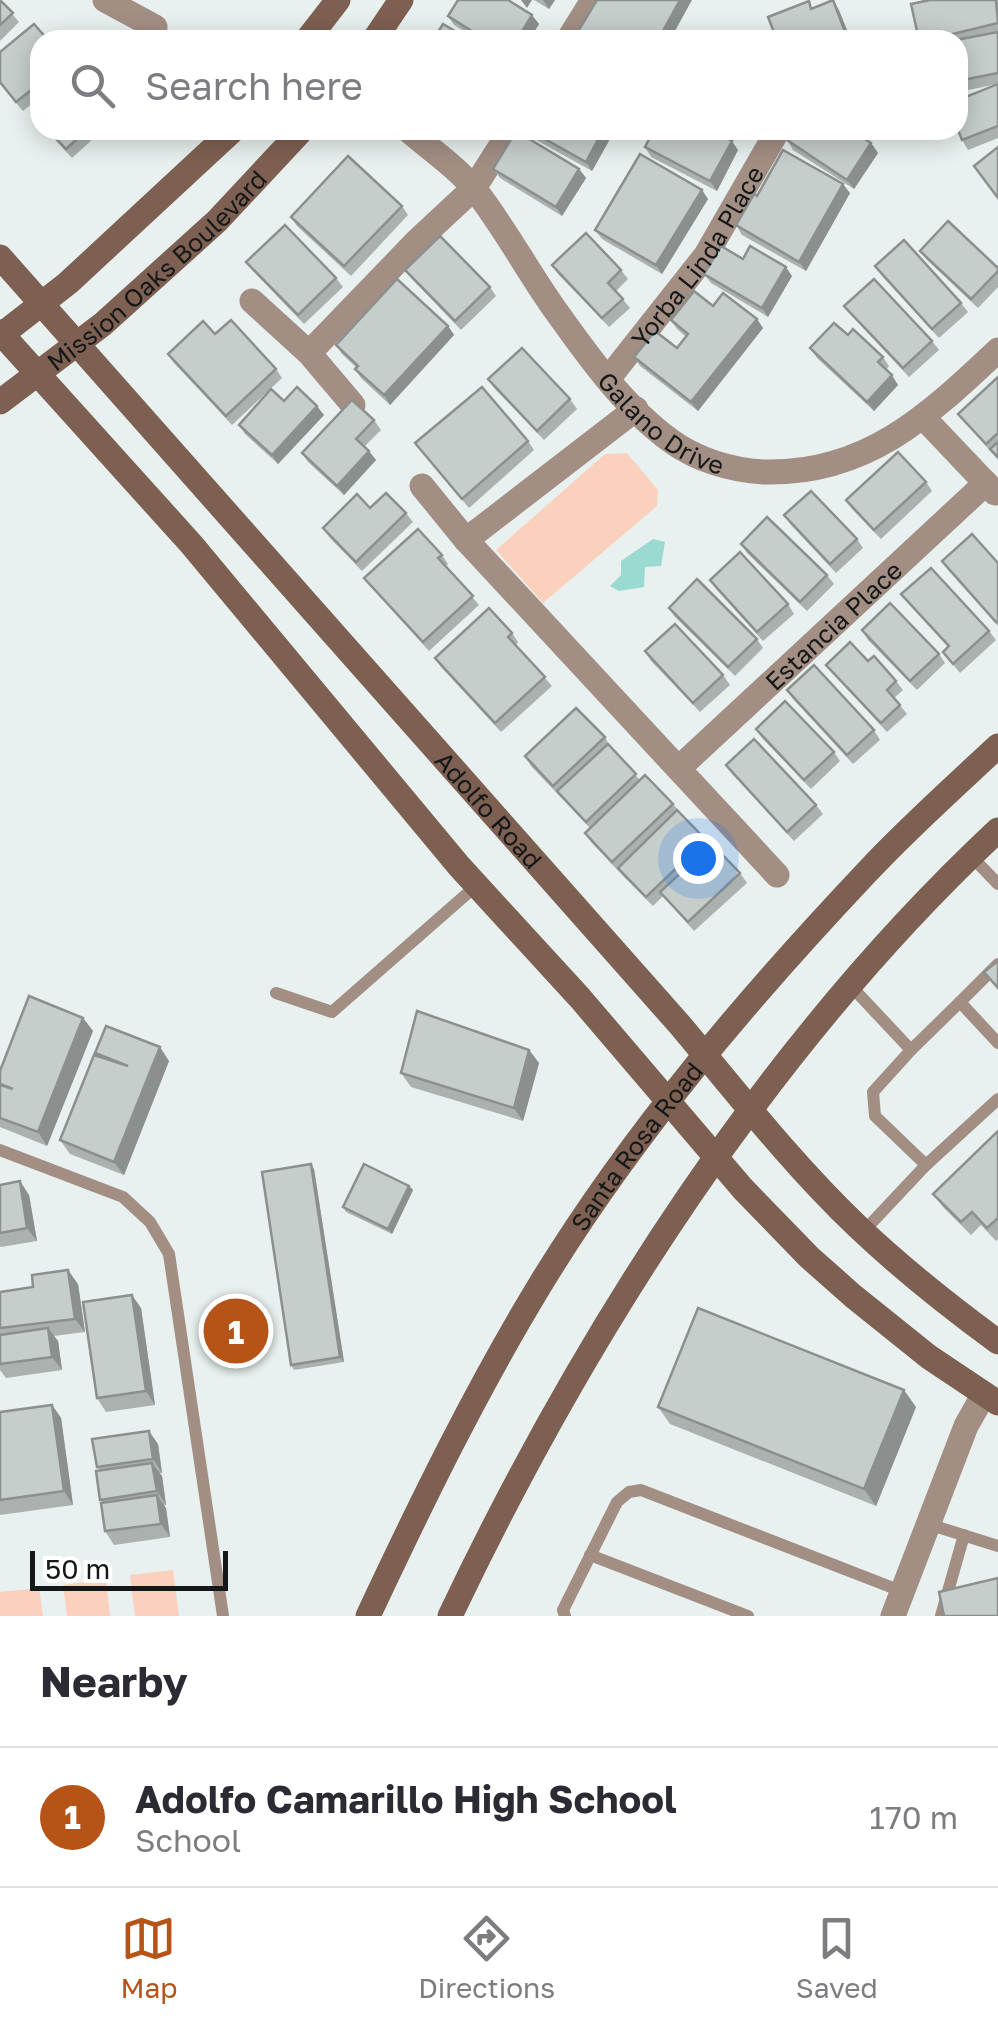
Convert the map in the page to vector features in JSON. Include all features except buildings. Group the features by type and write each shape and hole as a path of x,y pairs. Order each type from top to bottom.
{"main road":[{"path":"315,30 338,0"},
{"path":"381,30 401,0"},
{"name":"Mission Oaks Boulevard","path":"1,334 68,284 222,140"},
{"name":"Mission Oaks Boulevard","path":"0,402 77,345 217,221 293,140"},
{"name":"Adolfo Road","path":"0,257 863,1232 998,1342"},
{"path":"1,334 192,545 476,885 592,1011 717,1160 809,1258 928,1357 991,1399"},
{"name":"Santa Rosa Road","path":"368,1616 434,1474 497,1358 598,1197 706,1055 869,870 998,746"},
{"path":"450,1616 557,1406 605,1326 717,1160 820,1018 930,894 998,830"}],"street":[{"path":"105,0 155,26"},
{"path":"574,30 593,0"},
{"name":"Galano Drive","path":"419,140 474,188 556,311 608,379 674,444 706,460 744,470 778,472 843,463 923,417 998,350"},
{"path":"309,353 474,188 505,140"},
{"name":"Yorba Linda Place","path":"608,379 706,255 772,140"},
{"path":"252,301 309,353 353,405"},
{"path":"466,540 636,408"},
{"name":"Estancia Place","path":"679,768 992,490 923,417"},
{"path":"422,486 466,540 777,875"},
{"path":"897,1604 966,1426 991,1399"}],"lane":[{"path":"970,856 998,884"},
{"path":"276,993 332,1012 476,885"},
{"path":"926,1165 875,1116 873,1092 998,964"},
{"path":"850,984 911,1050"},
{"path":"960,1002 998,1043"},
{"path":"863,1232 926,1165 998,1099"},
{"path":"0,1150 123,1197 150,1222 169,1254 223,1616"},
{"path":"565,1616 564,1610 620,1498 641,1490 897,1604"},
{"path":"928,1524 998,1546"},
{"path":"941,1616 964,1535"},
{"path":"590,1555 748,1616"}],"shaded area":[{"path":"627,453 658,490 657,506 543,603 496,550 605,454"},
{"path":"653,539 665,542 661,566 645,567 644,587 619,591 610,586 621,575 621,561"},
{"path":"173,1570 179,1616 135,1616 130,1575"},
{"path":"106,1579 110,1616 67,1616 63,1585"},
{"path":"39,1588 43,1616 0,1616 0,1592"}],"place":[{"name":"Adolfo Camarillo High School","path":"236,1331"}]}
